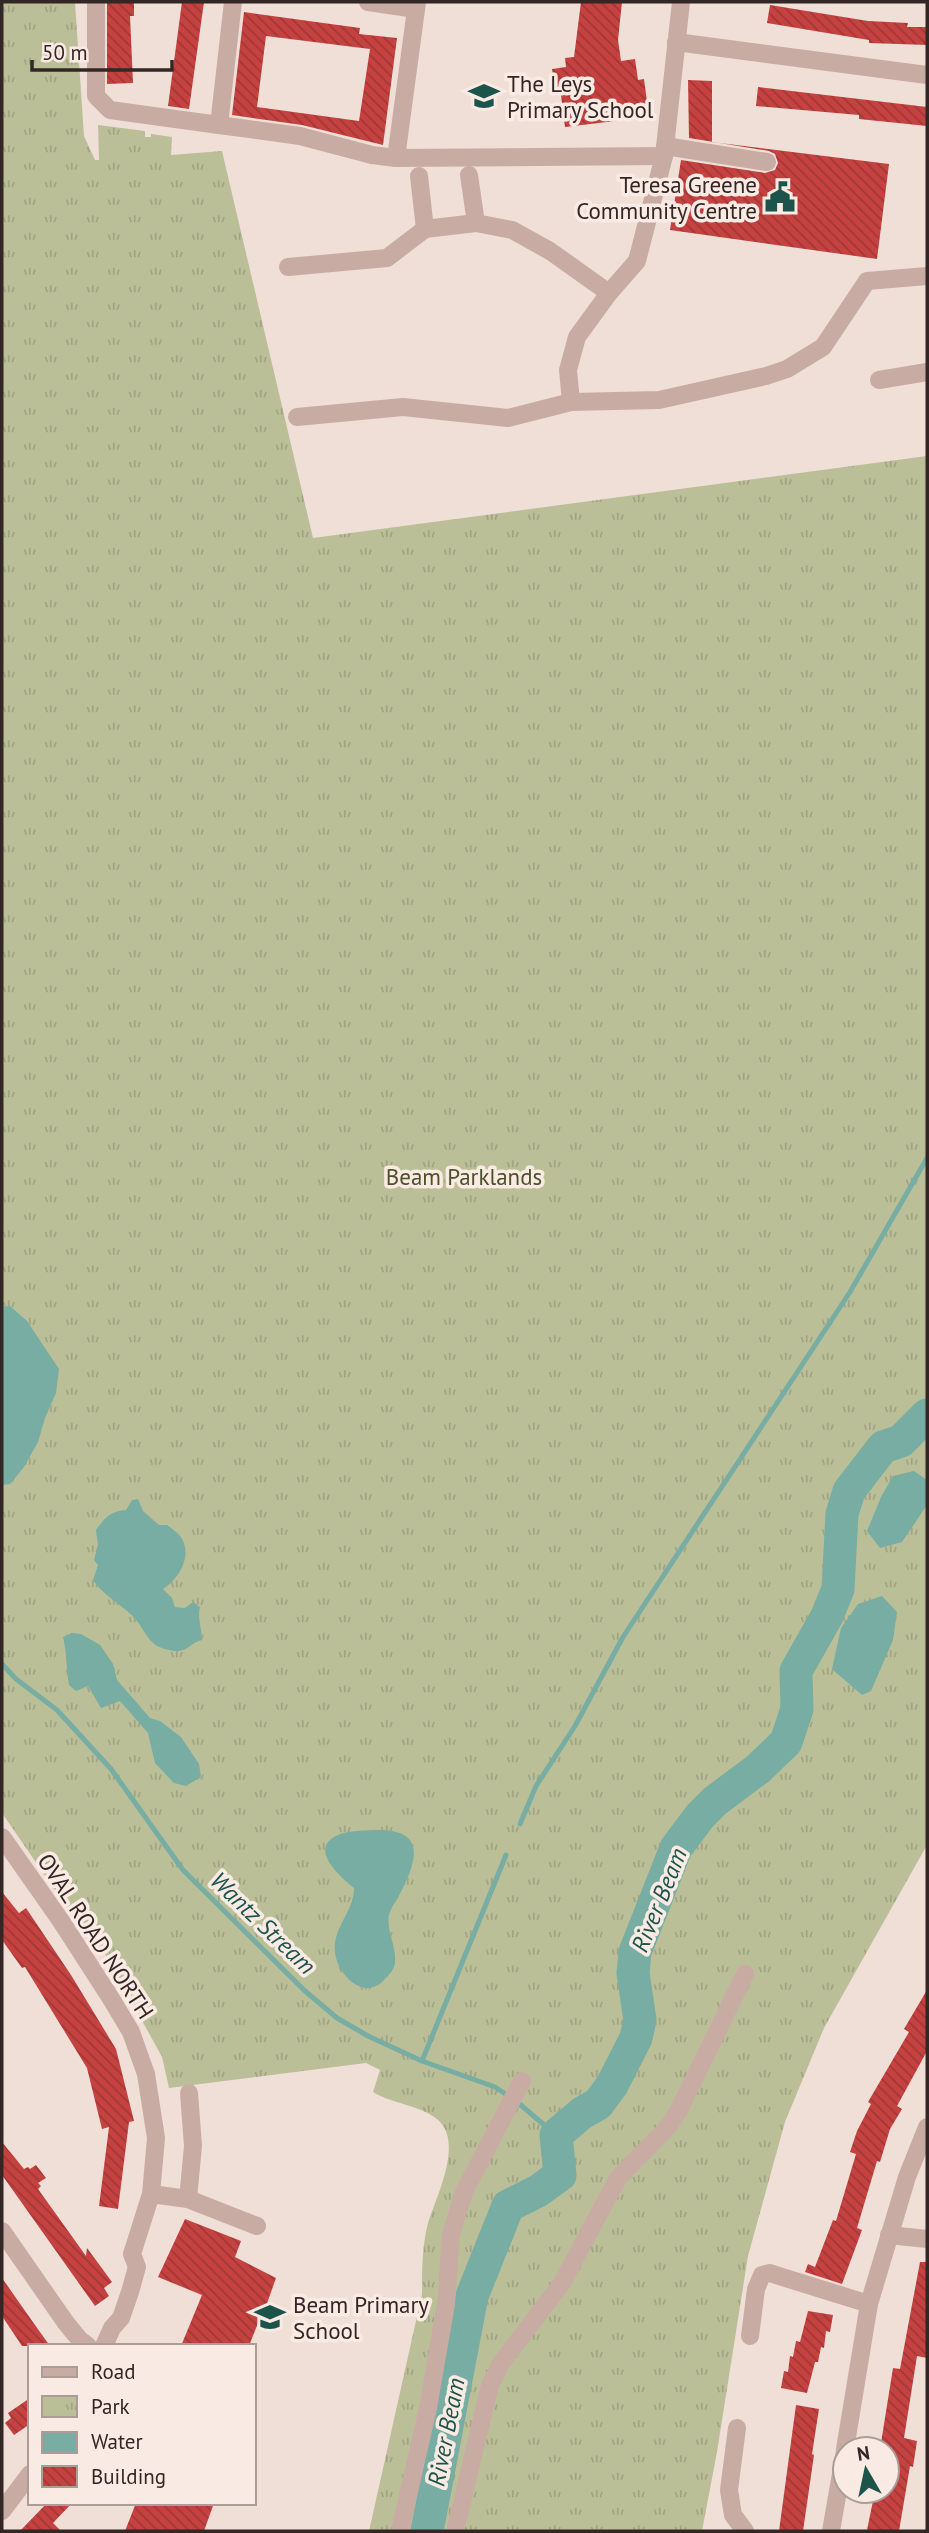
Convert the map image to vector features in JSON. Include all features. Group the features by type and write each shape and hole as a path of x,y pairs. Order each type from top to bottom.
{"street":[{"path":"96,2 96,96 110,110 300,136 372,155 396,158 664,151 767,162"},
{"path":"219,125 233,2"},
{"path":"368,2 416,6 396,158"},
{"path":"571,402 568,370 577,337 609,293 637,261 664,151 681,2"},
{"path":"676,42 927,75"},
{"path":"469,175 476,223"},
{"path":"419,176 425,229"},
{"path":"288,267 387,258 425,229 476,223 513,230 550,251 609,293"},
{"path":"297,417 403,407 508,418 571,402 659,400 786,369 823,347 867,281 927,276"},
{"path":"879,380 927,372"},
{"name":"OVAL ROAD NORTH","path":"2,1837 61,1921 131,2032 146,2074 156,2138 151,2194 132,2253 137,2267 130,2292 121,2318 112,2328 105,2344"},
{"path":"455,2531 489,2385 501,2363 562,2283 618,2178 668,2127 679,2110 746,1974"},
{"path":"400,2531 430,2395 446,2304 451,2234 464,2192 522,2081"},
{"path":"188,2199 193,2146 189,2093"},
{"path":"847,2435 869,2304 907,2177 927,2127"},
{"path":"151,2194 188,2199 257,2226"},
{"path":"2,2231 66,2323 85,2344"},
{"path":"889,2235 927,2239"},
{"path":"750,2336 756,2289 762,2275 770,2273 869,2304"},
{"path":"737,2428 729,2490 733,2515 745,2531"},
{"path":"2,2511 28,2477"},
{"path":"831,2531 835,2505"}],"green space":[{"name":"Beam Parklands","path":"2,2 75,2 84,136 95,160 99,160 98,125 145,131 145,137 151,137 151,134 172,137 171,155 222,151 313,538 927,456 927,1845 824,2028 785,2122 748,2256 702,2531 369,2531 422,2294 426,2232 446,2170 449,2142 445,2130 431,2115 373,2092 380,2070 366,2063 169,2088 162,2057 107,1957 70,1912 2,1813"}],"water":[{"path":"10,1306 27,1321 59,1369 56,1393 38,1442 24,1467 10,1484 2,1485 2,1307"},
{"path":"914,1471 927,1480 927,1505 902,1542 880,1548 867,1531 881,1497 893,1476"},
{"path":"138,1499 143,1511 159,1525 167,1525 180,1536 186,1550 179,1573 163,1589 172,1598 175,1607 185,1608 193,1602 200,1607 202,1640 181,1651 157,1646 132,1615 93,1580 98,1565 94,1560 98,1545 96,1530 109,1516 126,1510 132,1500"},
{"path":"882,1596 897,1612 893,1640 871,1691 862,1695 832,1669 841,1628 858,1604"},
{"path":"72,1633 81,1634 100,1645 113,1664 117,1680 150,1718 160,1721 181,1737 199,1764 201,1777 186,1786 174,1783 155,1763 148,1733 120,1701 101,1708 88,1686 76,1691 69,1685 63,1637"},
{"path":"393,1831 406,1836 414,1851 411,1870 389,1915 394,1966 383,1981 369,1988 349,1979 336,1958 336,1938 350,1906 354,1888 330,1864 325,1849 328,1842 340,1834"}],"building":[{"path":"107,2 134,2 134,16 130,16 133,83 107,84"},
{"path":"182,2 204,2 189,109 168,106"},
{"path":"581,2 622,2 618,40 621,61 635,59 638,80 644,79 649,117 565,127 560,87 555,88 552,69 566,67 565,58 574,57"},
{"path":"770,5 868,21 908,23 907,27 927,27 927,45 869,43 869,40 767,23"},
{"path":"244,12 360,28 359,34 397,38 383,145 302,125 232,115","holes":["266,36 370,49 359,121 257,107"]},
{"path":"688,80 712,81 712,142 689,138"},
{"path":"758,87 927,107 927,126 859,119 859,115 756,106"},
{"name":"Teresa Greene Community Centre","path":"719,143 889,164 877,259 670,230 681,160 765,173 775,170 778,163 775,154 769,151"},
{"path":"2,1892 19,1913 26,1908 116,2049 134,2121 129,2122 118,2209 99,2206 109,2127 102,2129 87,2068 25,1967 22,1968 2,1940"},
{"path":"927,1990 927,2051 897,2106 902,2109 890,2129 880,2162 877,2161 857,2228 862,2230 842,2284 805,2272 808,2264 815,2267 833,2220 836,2221 856,2154 850,2152 871,2104 868,2102 909,2032 904,2029"},
{"path":"2,2142 24,2169 36,2165 46,2178 38,2183 41,2186 38,2189 86,2256 87,2248 112,2282 104,2288 109,2296 95,2306 2,2175"},
{"name":"Beam Primary School","path":"185,2219 241,2241 235,2257 276,2278 265,2309 273,2311 267,2326 258,2323 250,2344 182,2344 202,2295 158,2277"},
{"path":"920,2262 927,2262 927,2358 917,2356 904,2438 917,2441 899,2531 867,2530 872,2505 901,2505 901,2435 882,2435 893,2368 900,2369"},
{"path":"2,2278 49,2344 22,2346 2,2316"},
{"path":"808,2311 833,2315 830,2332 826,2331 824,2348 821,2347 818,2362 815,2362 807,2393 781,2388 784,2371 788,2372 796,2341 800,2342"},
{"path":"28,2399 28,2425 14,2435 5,2423 11,2418 8,2413"},
{"path":"796,2405 819,2409 814,2455 803,2531 779,2531"},
{"path":"45,2505 70,2505 53,2523 61,2531 20,2531"},
{"path":"135,2505 213,2505 204,2531 125,2531"}],"waterway":[{"path":"520,1824 536,1786 575,1726 623,1637 850,1292 927,1158"},
{"name":"River Beam","path":"427,2531 472,2296 508,2206 538,2191 560,2175 556,2135 582,2113 598,2104 612,2085 636,2038 640,2020 633,1973 635,1952 676,1848 715,1801 758,1769 786,1742 797,1709 796,1671 827,1616 838,1589 842,1514 849,1491 883,1447 901,1441 927,1415"},
{"name":"Wantz Stream","path":"2,1664 16,1679 57,1710 111,1769 183,1870 305,1991 337,2018 368,2036 422,2061 495,2087 556,2135"},
{"path":"422,2061 506,1855"}],"place":[{"name":"The Leys Primary School","path":"484,96"},
{"name":"Teresa Greene Community Centre","path":"780,197"},
{"name":"Beam Primary School","path":"270,2317"}]}
